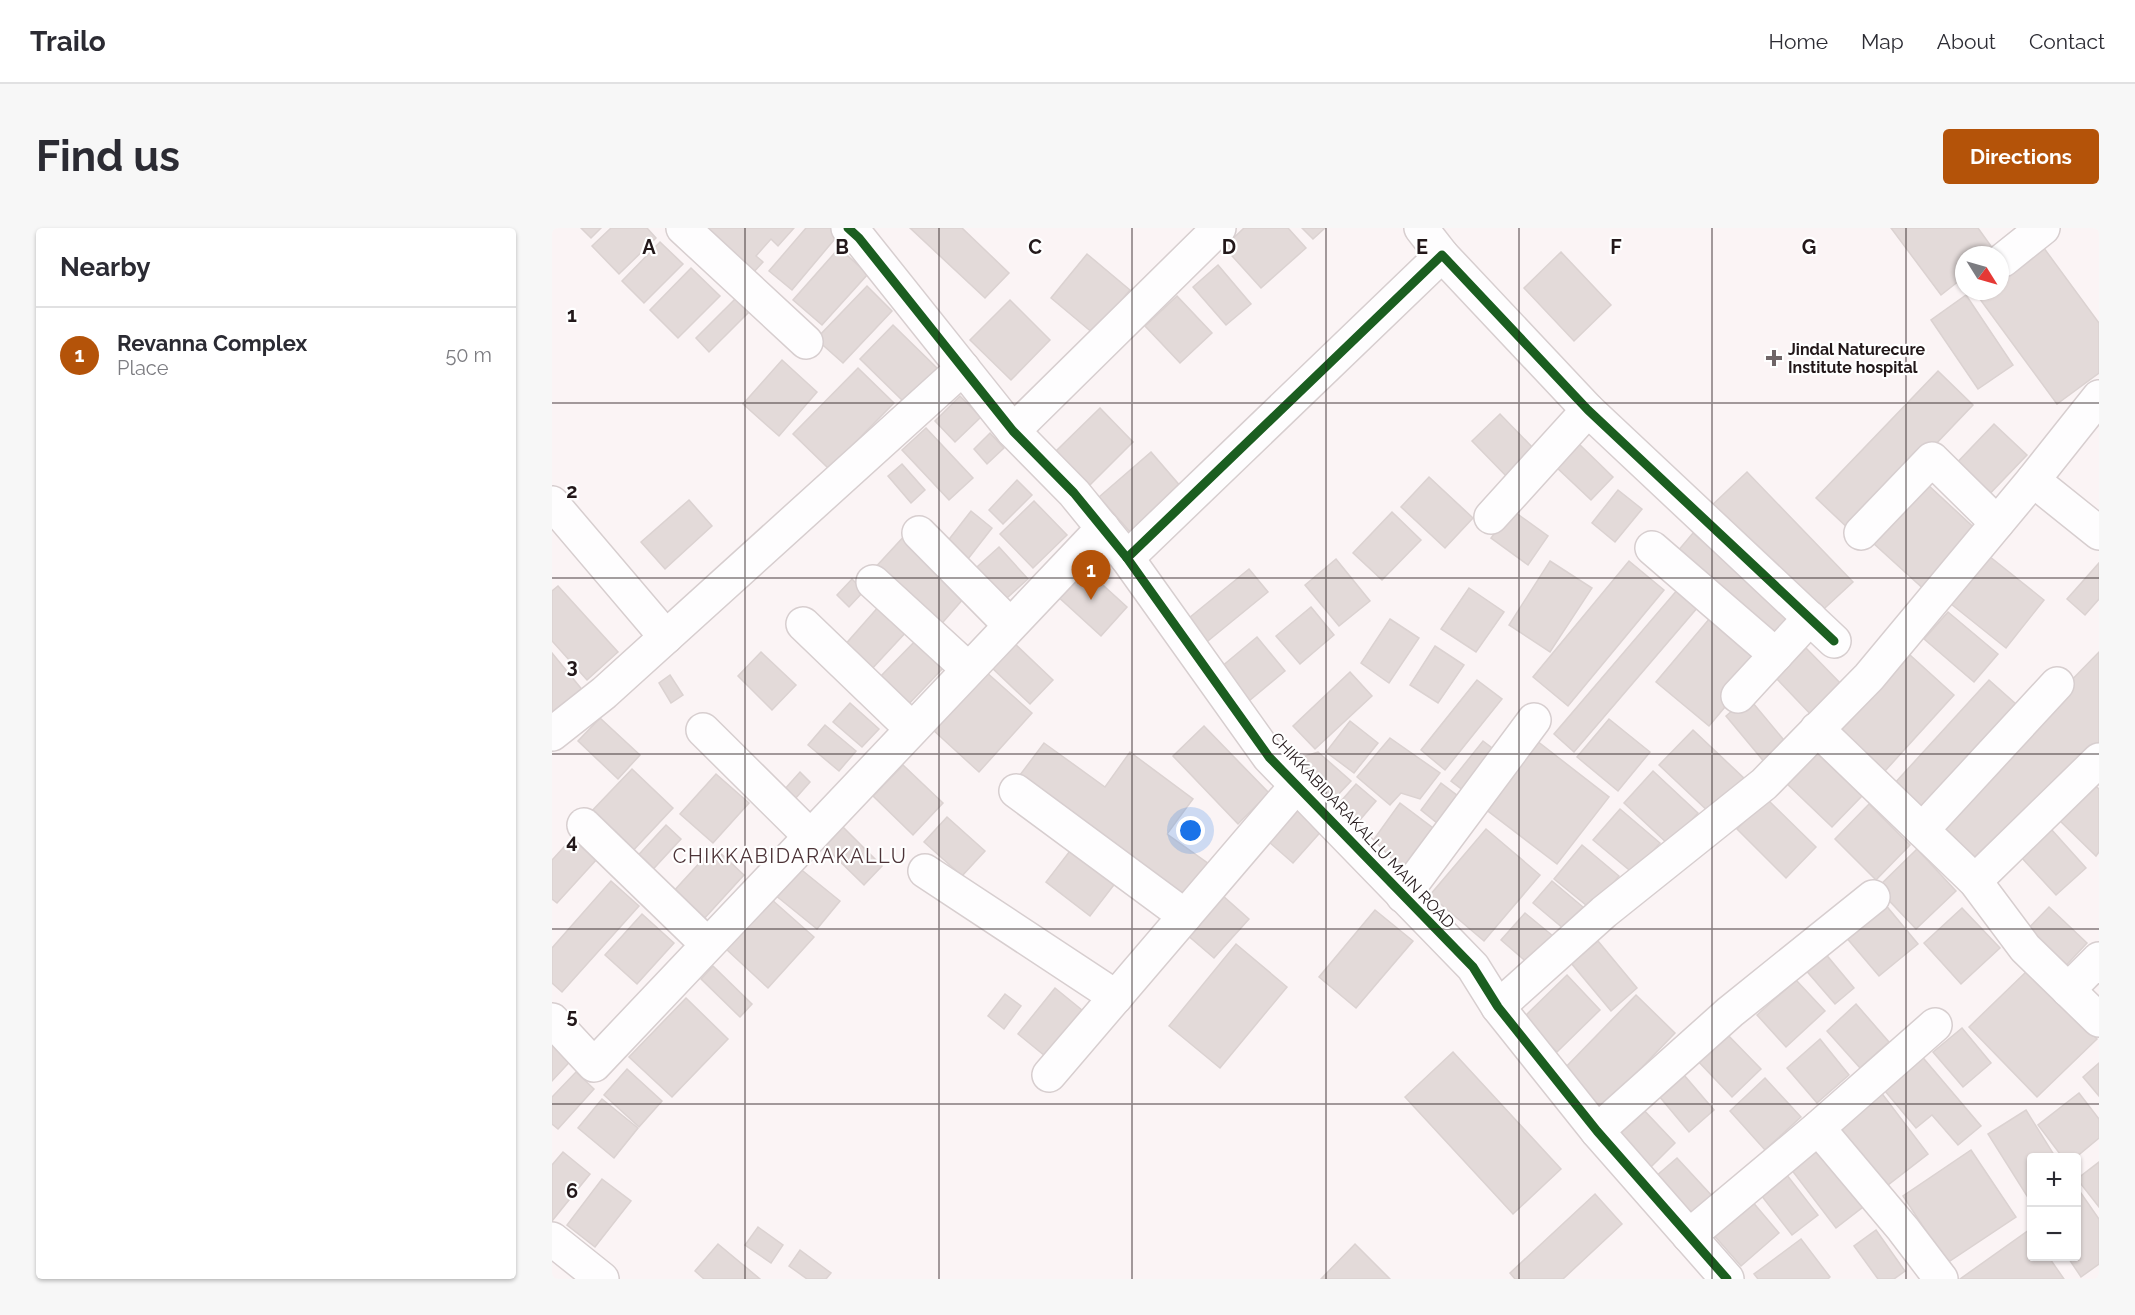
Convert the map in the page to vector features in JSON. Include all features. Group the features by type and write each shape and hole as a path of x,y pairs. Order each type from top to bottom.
{"street":[{"path":"683,228 806,342"},
{"path":"1013,431 1219,228"},
{"path":"1421,228 1442,255 1588,410 1834,641"},
{"path":"2009,255 2043,228"},
{"name":"CHIKKABIDARAKALLU MAIN ROAD","path":"854,230 1013,431 1074,493 1128,558 1269,757 1473,967 1498,1007 1597,1131 1727,1279"},
{"path":"1128,558 1442,255"},
{"path":"552,734 604,693 963,368"},
{"path":"1498,1007 1604,912 1764,784 1869,677 2099,397"},
{"path":"1491,517 1588,410"},
{"path":"1861,533 1932,459 1997,523"},
{"path":"2033,480 2099,533"},
{"path":"552,502 666,637"},
{"path":"552,1020 594,1065 1103,528"},
{"path":"919,533 1010,625"},
{"path":"1652,549 1776,656"},
{"path":"873,582 968,669"},
{"path":"1738,696 1810,618"},
{"path":"803,624 912,729"},
{"path":"1922,830 2057,684"},
{"path":"1403,896 1534,720"},
{"path":"1817,729 1975,881 2025,948 2099,1020"},
{"path":"703,730 810,836"},
{"path":"1975,881 2099,760"},
{"path":"1049,1075 1297,785"},
{"path":"1016,791 1185,916"},
{"path":"584,825 707,944"},
{"path":"926,871 1116,997"},
{"path":"1597,1131 1730,1012 1873,897"},
{"path":"2068,990 2099,959"},
{"path":"1689,1236 1818,1128 1935,1025"},
{"path":"1818,1128 1904,1229 1941,1279"},
{"path":"552,1239 602,1279"}],"building":[{"path":"581,228 601,228 591,238"},
{"path":"611,228 647,228 656,238 619,274 592,246"},
{"path":"701,228 794,228 778,246 771,239 756,256 763,262 752,274"},
{"path":"806,228 832,228 839,234 792,290 769,271"},
{"path":"910,228 962,228 1009,273 985,298"},
{"path":"1244,228 1288,228 1306,248 1261,288 1224,247"},
{"path":"1302,228 1325,228 1313,239"},
{"path":"1891,228 1978,228 1991,246 1955,246 1955,284 1941,295"},
{"path":"2038,240 2099,323 2099,373 2057,404 1981,300 2009,300 2009,261"},
{"path":"660,242 683,264 644,303 622,281"},
{"path":"839,248 868,274 822,325 793,300"},
{"path":"1561,252 1611,305 1574,341 1524,288"},
{"path":"1087,254 1130,290 1094,334 1051,298"},
{"path":"1218,265 1251,304 1226,325 1193,287"},
{"path":"691,268 720,296 678,338 650,310"},
{"path":"867,286 892,311 843,363 816,339"},
{"path":"1177,296 1212,333 1180,363 1145,326"},
{"path":"736,298 749,312 709,352 696,338"},
{"path":"1010,300 1050,340 1011,380 970,340"},
{"path":"1959,300 1969,300 2013,365 1978,389 1931,320"},
{"path":"893,325 939,370 906,404 860,359"},
{"path":"782,360 817,392 779,436 743,404"},
{"path":"858,368 894,403 829,469 793,434"},
{"path":"1938,371 1973,405 1852,532 1816,498"},
{"path":"960,396 981,417 955,442 935,421"},
{"path":"1100,408 1133,442 1090,485 1056,451"},
{"path":"1500,414 1536,451 1509,479 1472,441"},
{"path":"1994,424 2027,455 1982,502 1949,471"},
{"path":"926,428 973,478 949,500 902,450"},
{"path":"990,433 1004,448 987,464 974,449"},
{"path":"1578,443 1613,477 1591,500 1555,466"},
{"path":"1151,452 1182,488 1131,533 1099,497"},
{"path":"902,464 925,490 911,503 888,476"},
{"path":"1747,472 1853,582 1813,619 1708,509"},
{"path":"1429,477 1473,518 1445,548 1401,507"},
{"path":"1017,480 1032,495 1003,524 989,510"},
{"path":"1927,484 1982,535 1928,593 1873,543"},
{"path":"1618,490 1642,509 1615,542 1592,523"},
{"path":"689,500 712,526 665,569 641,542"},
{"path":"1034,501 1067,535 1033,568 1000,534"},
{"path":"1512,510 1548,536 1528,565 1491,538"},
{"path":"971,511 992,528 968,559 947,542"},
{"path":"1392,512 1421,540 1382,580 1353,553"},
{"path":"907,533 971,590 937,629 872,571"},
{"path":"1693,533 1798,625 1777,649 1672,558"},
{"path":"999,547 1028,579 997,607 968,575"},
{"path":"1989,556 2044,600 2006,648 1951,604"},
{"path":"1336,559 1370,601 1339,626 1305,585"},
{"path":"1550,561 1592,588 1550,652 1509,625"},
{"path":"1629,561 1664,590 1568,706 1533,677"},
{"path":"2099,563 2099,599 2085,615 2067,599"},
{"path":"1081,565 1127,607 1101,636 1055,594"},
{"path":"1249,569 1268,592 1203,645 1184,622"},
{"path":"852,579 864,591 849,607 837,595"},
{"path":"558,586 618,652 587,680 552,641 552,591"},
{"path":"1469,588 1504,612 1476,652 1441,629"},
{"path":"1678,589 1698,607 1574,752 1554,734"},
{"path":"880,605 908,630 870,671 843,647"},
{"path":"1311,607 1334,635 1300,664 1276,636"},
{"path":"1948,612 1998,654 1974,682 1924,639"},
{"path":"1710,618 1763,662 1709,726 1656,682"},
{"path":"1390,619 1419,638 1389,683 1361,663"},
{"path":"1257,637 1285,671 1249,701 1221,667"},
{"path":"917,639 945,666 906,707 878,679"},
{"path":"1013,642 1053,680 1030,704 990,666"},
{"path":"1435,646 1464,665 1438,703 1410,685"},
{"path":"1806,648 1847,690 1816,720 1775,677"},
{"path":"761,652 796,685 772,710 738,676"},
{"path":"2099,652 2099,745 1982,866 1935,820"},
{"path":"552,653 584,692 552,719"},
{"path":"1910,655 1954,695 1885,771 1840,731"},
{"path":"985,671 1032,713 979,772 932,729"},
{"path":"1350,672 1372,696 1315,749 1293,726"},
{"path":"670,675 683,695 671,703 659,683"},
{"path":"1477,680 1502,699 1445,770 1421,750"},
{"path":"1989,680 2025,712 1931,817 1894,784"},
{"path":"1748,697 1788,745 1766,764 1726,716"},
{"path":"850,703 879,729 862,747 833,722"},
{"path":"600,718 640,755 618,779 578,741"},
{"path":"1609,719 1650,752 1618,791 1577,757"},
{"path":"1350,721 1378,743 1354,773 1326,752"},
{"path":"825,725 856,751 839,771 808,745"},
{"path":"1204,726 1269,793 1238,824 1173,756"},
{"path":"1693,730 1746,780 1712,815 1659,765"},
{"path":"1532,737 1609,797 1557,864 1480,805"},
{"path":"1390,738 1440,773 1420,799 1401,793 1390,805 1357,777"},
{"path":"1483,741 1496,751 1464,791 1451,781"},
{"path":"1044,743 1105,787 1130,752 1193,799 1167,834 1209,864 1182,900 1017,779"},
{"path":"1814,750 1862,796 1832,827 1784,781"},
{"path":"1318,752 1351,781 1332,801 1299,758"},
{"path":"903,765 943,803 913,835 873,796"},
{"path":"632,769 673,808 629,855 587,816"},
{"path":"1653,771 1698,813 1669,845 1624,803"},
{"path":"800,772 810,782 795,799 784,790"},
{"path":"716,774 749,803 713,843 680,814"},
{"path":"2090,781 2099,789 2099,852 2096,856 2055,816"},
{"path":"1441,783 1458,796 1437,823 1421,810"},
{"path":"1356,784 1376,801 1354,827 1334,809"},
{"path":"1767,799 1816,847 1786,878 1737,829"},
{"path":"1400,803 1433,828 1402,870 1369,846"},
{"path":"1869,804 1910,845 1876,880 1835,839"},
{"path":"1301,806 1325,827 1293,863 1269,842"},
{"path":"1620,809 1660,843 1634,874 1593,840"},
{"path":"947,817 985,851 962,876 924,842"},
{"path":"666,825 681,839 646,877 631,863"},
{"path":"842,826 882,866 864,885 823,845"},
{"path":"1486,829 1540,875 1484,941 1430,895"},
{"path":"2051,829 2086,868 2056,895 2021,857"},
{"path":"573,837 597,859 557,903 552,899 552,860"},
{"path":"1582,845 1619,876 1592,910 1554,879"},
{"path":"714,847 744,875 703,920 672,893"},
{"path":"1073,847 1117,881 1090,916 1046,882"},
{"path":"1917,849 1956,891 1916,929 1877,888"},
{"path":"798,867 840,901 817,929 775,895"},
{"path":"611,881 639,906 562,992 552,983 552,948"},
{"path":"1552,881 1583,907 1564,929 1533,903"},
{"path":"1222,895 1249,919 1214,958 1186,934"},
{"path":"771,899 814,937 768,988 726,949"},
{"path":"1884,903 1918,944 1879,976 1845,936"},
{"path":"2049,907 2087,943 2061,971 2022,935"},
{"path":"1962,908 2000,948 1961,984 1924,943"},
{"path":"1375,910 1413,941 1356,1008 1319,977"},
{"path":"1525,913 1553,936 1529,964 1501,940"},
{"path":"642,914 674,943 637,984 605,955"},
{"path":"1598,941 1637,988 1611,1011 1571,963"},
{"path":"1236,944 1287,987 1220,1068 1169,1026"},
{"path":"1824,952 1854,988 1835,1004 1804,968"},
{"path":"713,966 752,1004 740,1017 701,979"},
{"path":"2029,969 2097,1039 2037,1097 1969,1027"},
{"path":"1567,975 1600,1010 1557,1052 1523,1018"},
{"path":"1796,980 1825,1011 1786,1047 1757,1015"},
{"path":"1055,988 1082,1010 1045,1056 1018,1034"},
{"path":"1005,994 1021,1006 1004,1029 988,1016"},
{"path":"1636,995 1675,1033 1602,1109 1562,1071"},
{"path":"686,998 728,1039 672,1097 629,1057"},
{"path":"1856,1004 1889,1042 1860,1068 1827,1031"},
{"path":"1962,1028 1991,1063 1963,1087 1933,1052"},
{"path":"552,1030 577,1054 552,1081"},
{"path":"1723,1030 1761,1069 1732,1097 1695,1058"},
{"path":"1820,1039 1849,1075 1817,1103 1787,1068"},
{"path":"1453,1052 1561,1169 1513,1214 1405,1097"},
{"path":"1919,1053 1981,1126 1958,1145 1932,1115 1916,1128 1880,1085"},
{"path":"2099,1063 2099,1096 2083,1077"},
{"path":"627,1069 662,1101 639,1127 604,1095"},
{"path":"576,1072 594,1089 558,1129 552,1124 552,1097"},
{"path":"1684,1075 1714,1110 1689,1132 1659,1096"},
{"path":"1765,1078 1801,1117 1765,1150 1730,1111"},
{"path":"1880,1091 1928,1154 1879,1192 1830,1128"},
{"path":"2079,1093 2099,1119 2099,1138 2081,1153 2059,1153 2038,1125"},
{"path":"602,1099 638,1128 614,1158 578,1128"},
{"path":"1640,1106 1675,1143 1647,1171 1611,1133"},
{"path":"2026,1110 2053,1153 2027,1153 2027,1196 1988,1134"},
{"path":"1811,1139 1863,1207 1836,1228 1784,1160"},
{"path":"1971,1150 2016,1217 1947,1263 1903,1196"},
{"path":"563,1152 590,1174 552,1221 552,1165"},
{"path":"1677,1158 1713,1197 1692,1217 1655,1177"},
{"path":"2099,1162 2099,1207 2081,1184 2081,1176"},
{"path":"1783,1170 1818,1215 1792,1235 1757,1190"},
{"path":"602,1179 631,1201 595,1247 567,1225"},
{"path":"2081,1193 2099,1219 2099,1264 2081,1277 2070,1261 2081,1261"},
{"path":"1595,1194 1622,1224 1563,1279 1515,1279 1510,1273"},
{"path":"1751,1200 1779,1233 1741,1266 1712,1233"},
{"path":"758,1227 783,1245 771,1263 745,1245"},
{"path":"1876,1230 1905,1271 1894,1279 1878,1279 1854,1246"},
{"path":"2027,1231 2027,1261 2051,1261 2064,1279 1960,1279"},
{"path":"1801,1239 1830,1277 1828,1279 1758,1279 1754,1274"},
{"path":"718,1244 760,1279 704,1279 695,1271"},
{"path":"1355,1244 1390,1279 1321,1279"},
{"path":"800,1250 831,1273 826,1279 807,1279 789,1266"}],"cycle path":[{"path":"848,228 859,238 1013,431 1074,493 1127,558 1269,757 1473,967 1498,1007 1597,1131 1727,1279"},
{"path":"1127,558 1442,255 1588,410 1834,641"}],"place":[{"name":"Jindal Naturecure Institute hospital","path":"1774,358"},
{"name":"Revanna Complex","path":"1091,600"}],"district":[{"name":"CHIKKABIDARAKALLU","path":"790,856"}]}
